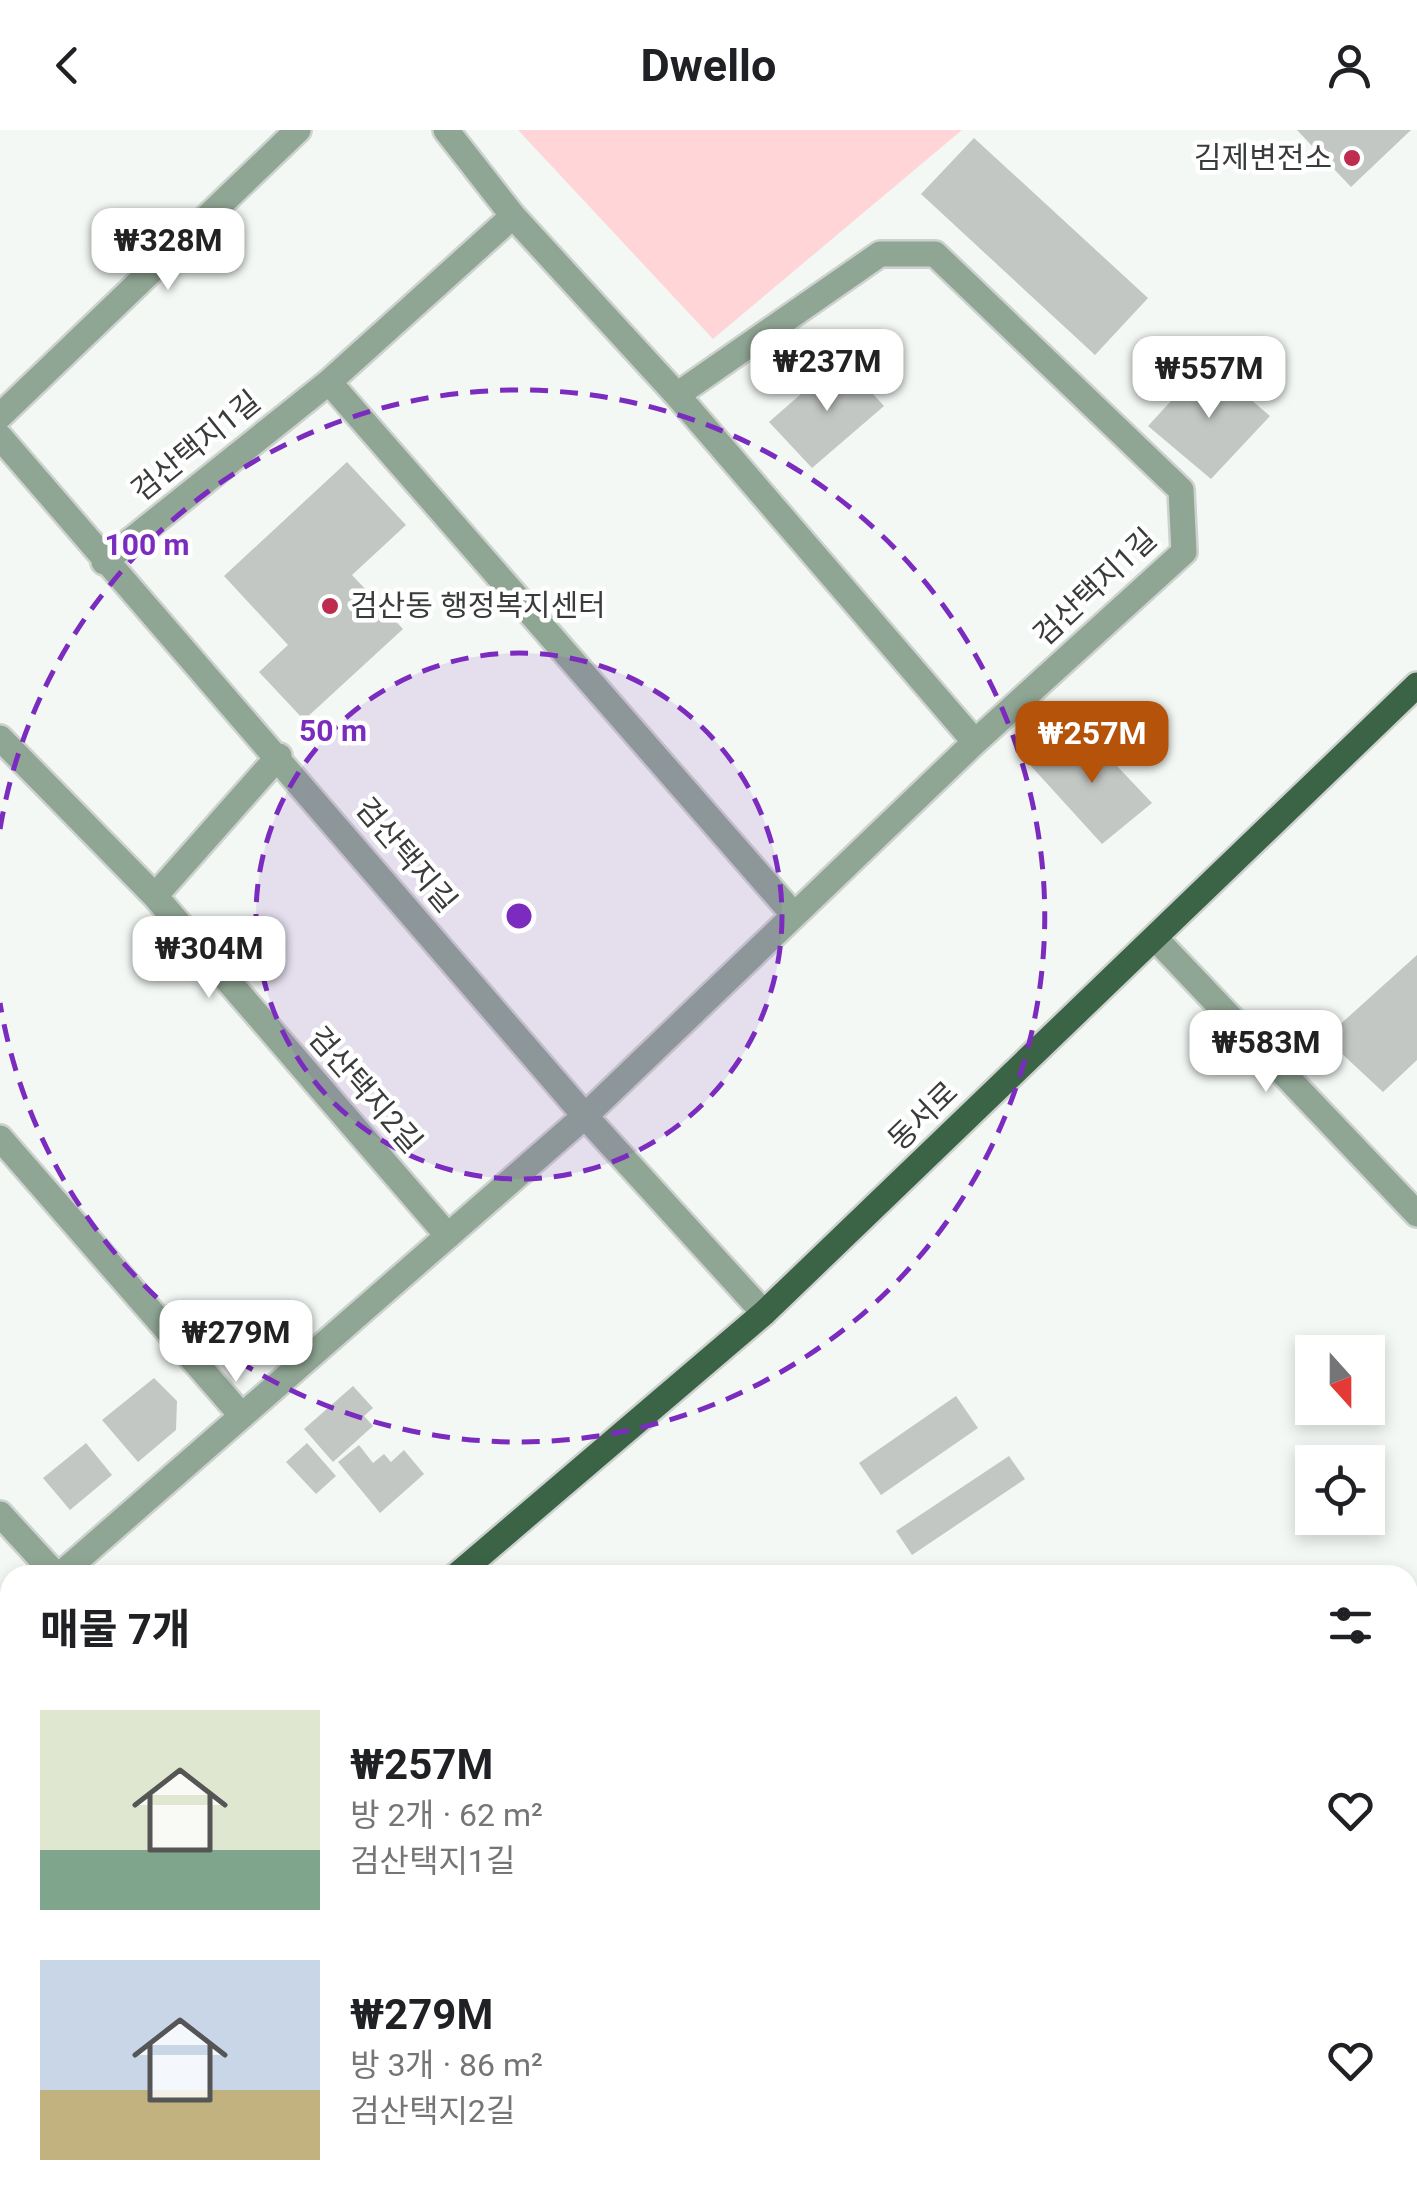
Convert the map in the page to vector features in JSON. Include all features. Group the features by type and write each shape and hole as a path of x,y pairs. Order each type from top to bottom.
{"main road":[{"name":"동서로","path":"469,1565 764,1314 1417,685"}],"street":[{"path":"0,416 298,130"},
{"path":"446,130 513,216 677,395 975,742"},
{"name":"검산택지1길","path":"104,562 329,382 513,216"},
{"name":"검산택지1길","path":"585,1116 975,742 1184,552 1181,490 935,254 880,254 677,395"},
{"path":"329,382 794,915"},
{"name":"검산택지길","path":"0,437 104,562 279,756 585,1116 764,1314"},
{"name":"검산택지2길","path":"0,738 155,896 448,1236"},
{"path":"155,896 279,756"},
{"path":"1155,938 1417,1214"},
{"path":"70,1565 585,1116"},
{"path":"0,1138 242,1416"},
{"path":"0,1514 48,1565"}],"shaded area":[{"path":"518,130 962,130 713,339"}],"building":[{"name":"김제변전소","path":"1297,130 1411,130 1351,187"},
{"path":"974,138 1148,298 1095,355 921,194"},
{"path":"841,359 884,406 812,468 769,422"},
{"path":"1207,362 1270,416 1211,479 1148,426"},
{"path":"347,462 406,525 352,575 403,629 304,720 259,672 288,645 224,576"},
{"path":"1082,729 1152,803 1102,844 1031,766"},
{"path":"1417,955 1417,1060 1383,1092 1325,1038"},
{"path":"154,1378 177,1401 176,1430 138,1462 102,1420"},
{"path":"353,1386 373,1408 364,1416 373,1426 333,1462 304,1429"},
{"path":"956,1396 978,1428 881,1495 859,1463"},
{"path":"86,1443 112,1475 70,1510 43,1478"},
{"path":"307,1443 336,1476 316,1494 286,1462"},
{"path":"359,1445 373,1463 384,1454 391,1462 404,1450 424,1474 380,1513 338,1462"},
{"path":"1009,1456 1025,1479 912,1555 896,1531"}],"place":[{"name":"김제변전소","path":"1352,158"},
{"name":"검산동 행정복지센터","path":"330,606"}]}
